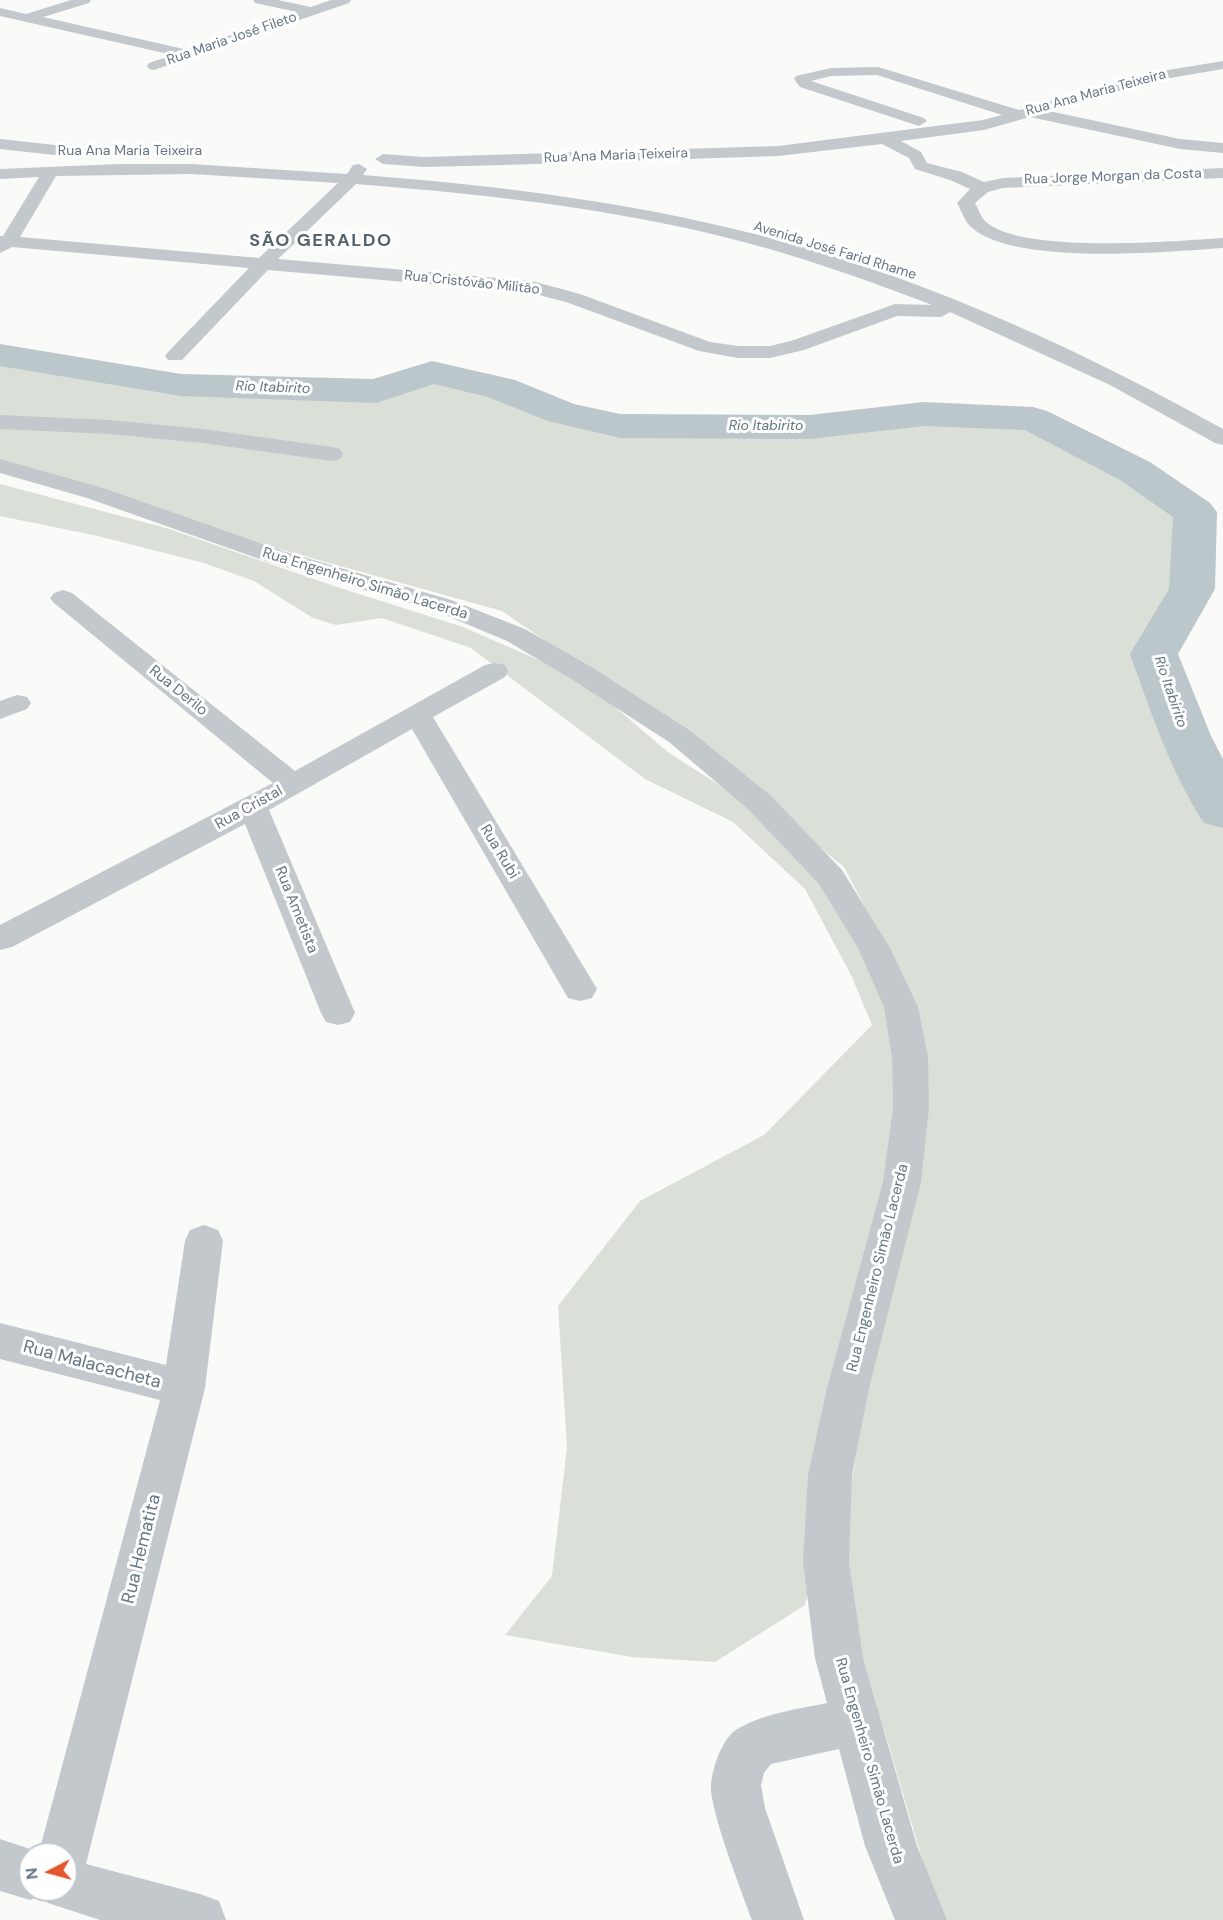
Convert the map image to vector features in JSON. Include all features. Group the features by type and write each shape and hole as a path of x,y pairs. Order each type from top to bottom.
{"street":[{"path":"0,29 26,18 84,0"},
{"path":"260,0 312,11"},
{"name":"Rua Maria José Fileto","path":"154,66 344,0"},
{"path":"0,12 189,54"},
{"name":"Rua Ana Maria Teixeira","path":"352,158 424,162 778,151 984,125 1156,76 1223,65"},
{"path":"919,121 805,84 800,80 803,77 831,72 878,71 1023,113 1180,144 1223,148"},
{"name":"Rua Jorge Morgan da Costa","path":"902,137 1003,183"},
{"path":"884,139 915,155 921,166 956,176 982,188"},
{"name":"Rua Ana Maria Teixeira","path":"0,144 71,154 103,152"},
{"path":"0,151 47,151"},
{"path":"0,160 71,154"},
{"path":"175,356 263,264 352,179 361,166 375,159"},
{"path":"400,182 464,168 524,159"},
{"name":"Avenida José Farid Rhame","path":"424,162 668,205 832,247 903,270 1123,364"},
{"path":"0,174 190,169 400,182 574,201 675,221 779,247 888,283 964,312 1152,397 1223,438"},
{"path":"3,243 50,171"},
{"name":"Rua Jorge Morgan da Costa","path":"982,188 1003,183 1223,173"},
{"path":"982,188 974,193 966,203 967,212 974,222 990,232 1015,241 1081,249 1223,243"},
{"name":"Rua Cristóvão Militão","path":"3,243 532,287 573,298 706,347 738,352 770,352 797,346 896,310 964,312"},
{"path":"779,247 857,289"},
{"path":"876,300 896,310"},
{"path":"0,422 109,427 203,436 332,454"},
{"name":"Rua Engenheiro Simão Lacerda","path":"0,466 94,493 277,557 442,605 516,635 583,674 679,736 759,802 831,877 874,948 901,1007 909,1057 911,1098 902,1182 848,1388 830,1475 826,1562 839,1658 855,1721 891,1846 921,1920"},
{"name":"Rua Derilo","path":"63,598 292,784"},
{"name":"Rua Cristal","path":"0,939 253,807 495,671"},
{"name":"Rua Rubi","path":"418,716 580,988"},
{"name":"Rua Ametista","path":"253,807 338,1013"},
{"name":"Rua Hematita","path":"67,1842 184,1389 204,1241"},
{"name":"Rua Malacacheta","path":"0,1341 184,1389"},
{"path":"778,1920 740,1808 736,1785 742,1761 754,1746 772,1738 855,1721"},
{"path":"0,1865 18,1870"},
{"path":"78,1888 200,1920"}],"shaded area":[{"path":"0,355 181,385 376,391 432,372 501,388 562,413 620,426 809,427 924,414 1033,419 1135,471 1195,512 1192,589 1154,654 1185,736 1223,811 1223,1920 940,1920 884,1729 877,1715 877,1706 837,1571 864,1406 900,1219 805,1605 715,1662 632,1657 505,1635 552,1576 567,1447 558,1306 640,1201 764,1135 872,1025 851,975 805,889 733,822 645,779 471,648 382,618 336,625 313,618 254,581 204,563 98,536 0,516 0,484 166,528 334,586 463,627 582,679 669,753 794,828 865,907 844,867 674,729 502,611 279,549 97,488 0,461"}],"waterway":[{"name":"Rio Itabirito","path":"0,355 181,385 376,391 432,372 501,388 562,413 620,426 809,427 924,414 1033,419 1135,471 1195,512 1192,589 1154,654 1185,736 1223,811"}],"district":[{"name":"SÃO GERALDO","path":"321,241"}]}
